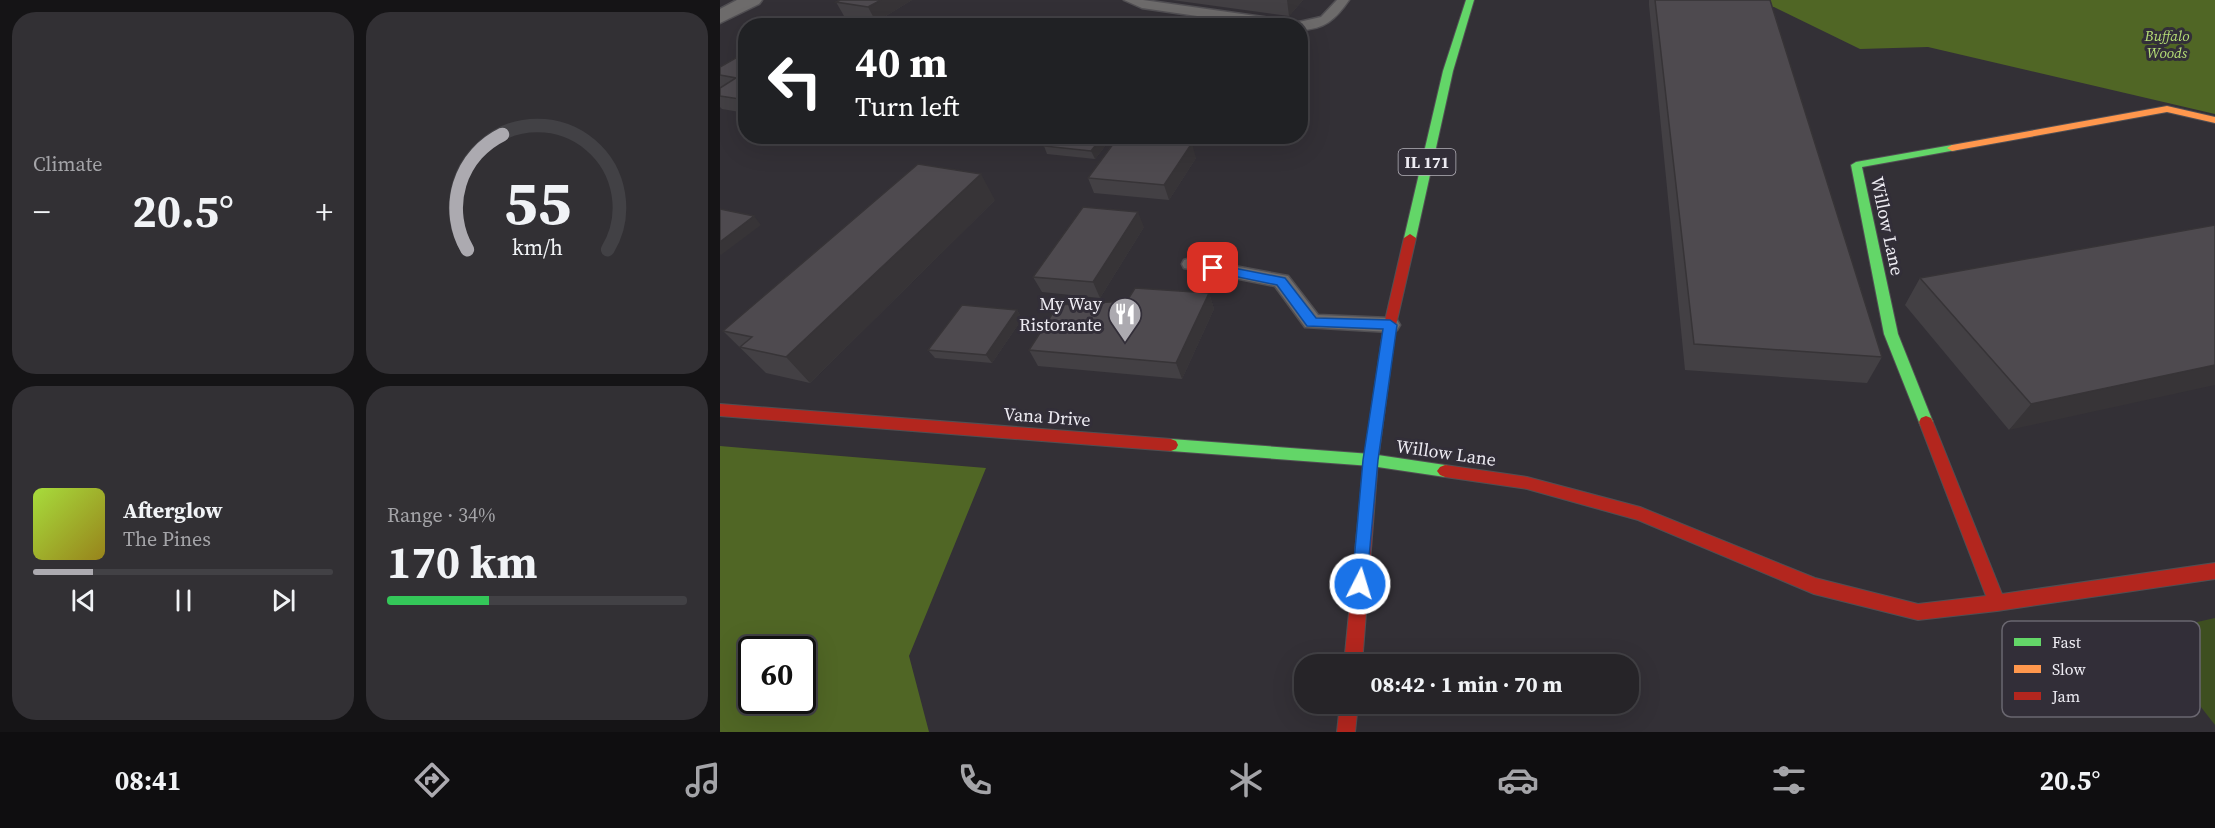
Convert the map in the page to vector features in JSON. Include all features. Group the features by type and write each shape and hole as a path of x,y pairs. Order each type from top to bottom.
{"street":[{"path":"720,17 752,0"},
{"name":"IL 171","path":"1354,654 1371,460 1390,325 1448,71 1470,0"},
{"name":"Willow Lane","path":"1997,603 1891,334 1856,165 2168,109 2215,120"},
{"name":"Vana Drive","path":"720,410 1371,460"},
{"name":"Willow Lane","path":"1371,460 1527,483 1629,510 1814,586 1918,612 1997,603 2215,571"},
{"path":"1347,732 1348,714"}],"lane":[{"path":"1130,0 1153,6 1241,18"},
{"path":"1308,26 1329,20 1343,0"},
{"path":"1191,264 1281,281 1312,322 1390,325"}],"green space":[{"name":"Buffalo Woods","path":"1666,0 2215,0 2215,114 1928,47 1860,49 1774,7"},
{"path":"720,446 986,468 909,656 929,732 720,732"},
{"path":"2215,618 2215,725 2200,706 2200,621"}],"building":[{"path":"840,0 881,0 868,7 836,2"},
{"path":"1655,0 1770,0 1882,357 1694,344"},
{"path":"738,57 738,99 720,96 720,88 736,78 720,75 720,67"},
{"path":"1046,144 1097,144 1091,151 1044,146"},
{"path":"1113,144 1191,144 1164,185 1088,178"},
{"path":"918,164 981,174 786,357 740,347 752,337 723,331"},
{"path":"1083,207 1138,212 1093,282 1033,277"},
{"path":"720,209 754,216 720,242"},
{"path":"2215,225 2215,365 2031,404 1920,278"},
{"name":"My Way Ristorante","path":"1135,288 1209,293 1176,363 1029,350 1058,305 1127,301"},
{"path":"962,305 1017,310 986,355 928,350"}],"traffic: fast":[{"path":"1410,238 1448,71 1470,0"},
{"path":"1926,422 1891,334 1856,165 1952,148"},
{"path":"1171,445 1371,460 1445,471"}],"traffic: slow":[{"path":"1952,148 2167,109 2215,120"}],"traffic: jam":[{"path":"1354,654 1371,460 1390,325 1410,238"},
{"path":"720,410 1171,445"},
{"path":"1926,422 1997,603 2215,571"},
{"path":"1445,471 1527,483 1640,514 1814,586 1918,612 1997,603"},
{"path":"1346,732 1348,714"}],"place":[{"name":"My Way Ristorante","path":"1125,343"}],"route":[{"path":"1213,268 1281,281 1312,322 1390,325 1371,460 1360,584"}]}
